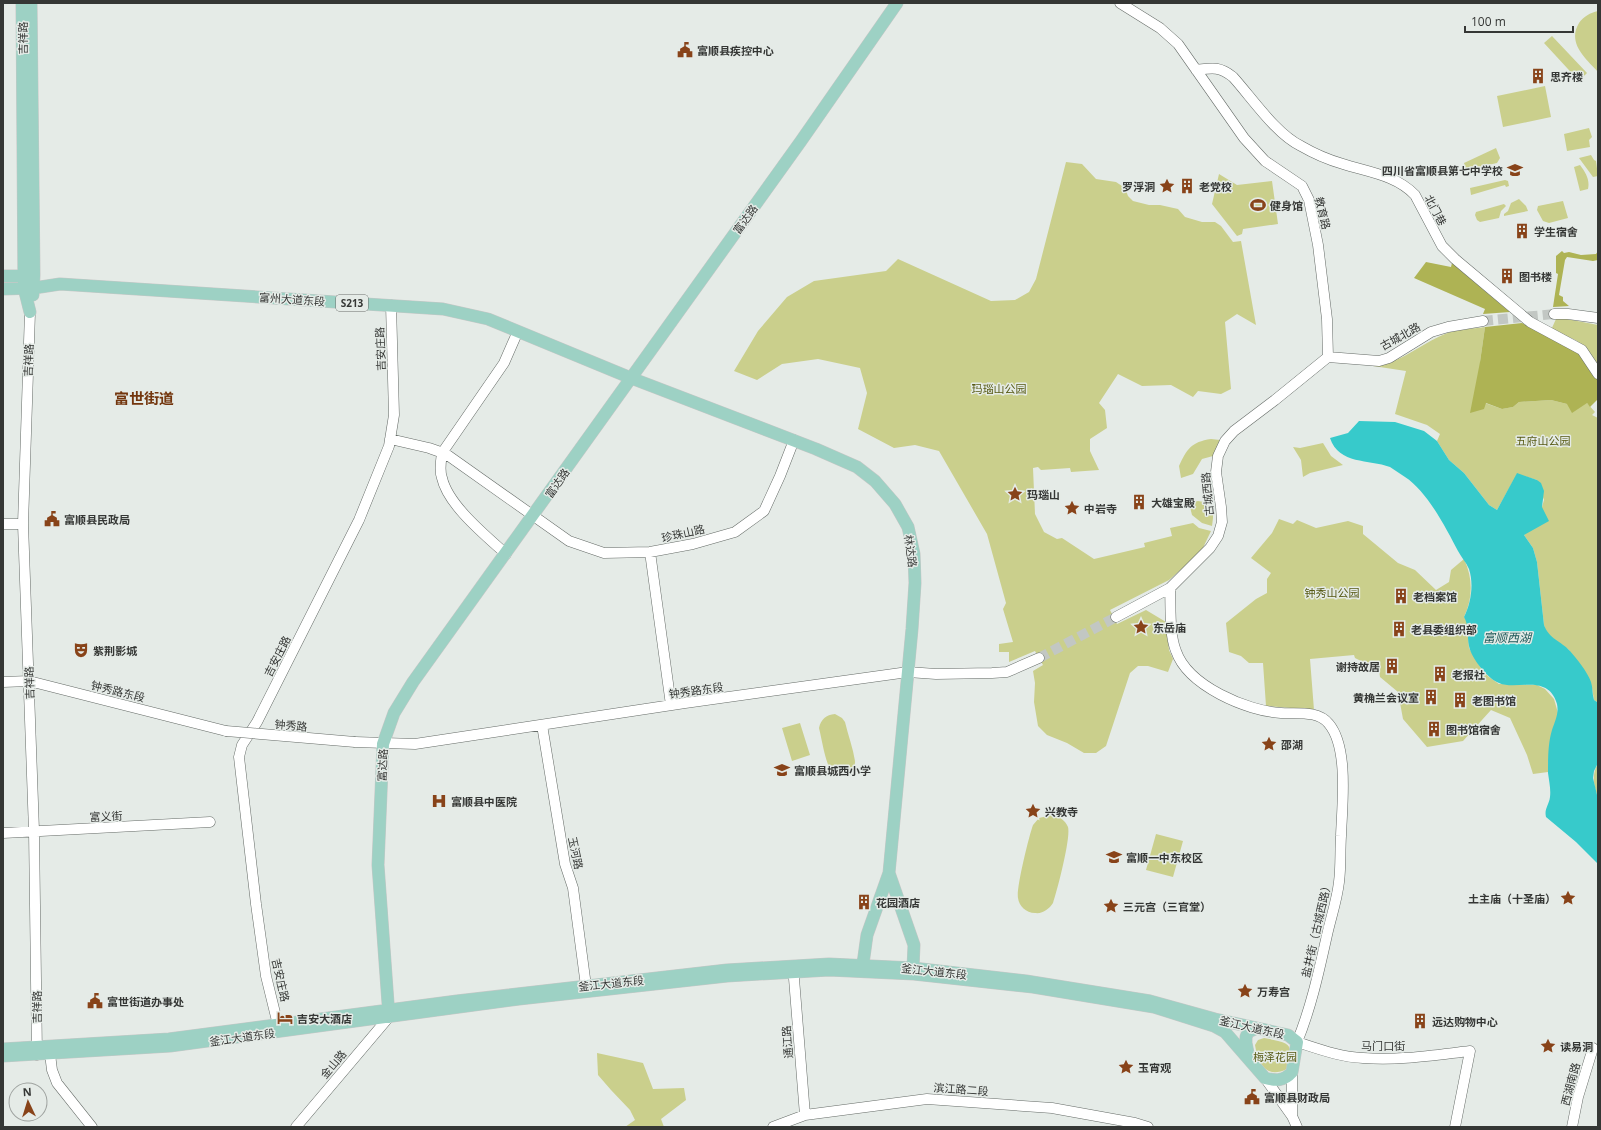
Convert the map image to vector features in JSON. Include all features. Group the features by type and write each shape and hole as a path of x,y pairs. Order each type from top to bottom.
{"main road":[{"name":"吉祥路","path":"22,3 29,276"},
{"name":"吉祥路","path":"30,312 29,276 32,3"},
{"name":"富达路","path":"389,1013 378,865 383,744 394,713 413,682 797,147 897,3"},
{"name":"S213","path":"3,276 29,276 60,284"},
{"name":"S213","path":"3,289 29,288 60,284"},
{"name":"富州大道东段","path":"60,284 443,309 488,319 631,378"},
{"name":"林达路","path":"631,378 794,440 857,467 875,481 895,504 908,528 914,554 915,583 889,873"},
{"path":"862,968 867,935 889,873"},
{"path":"889,873 914,945 913,968"},
{"name":"釜江大道东段","path":"3,1056 36,1051 169,1040 278,1025 829,964 1032,987 1154,1007 1220,1029 1234,1042 1265,1078"},
{"name":"釜江大道东段","path":"862,968 913,968 1026,981 1150,1001 1215,1019 1288,1035 1297,1042 1292,1072"},
{"name":"釜江大道东段","path":"3,1049 36,1051 50,1054 170,1046 389,1013 586,986 726,970 794,969"},
{"path":"1250,1061 1246,1037 1248,1032 1257,1028"},
{"path":"1265,1078 1282,1080 1292,1072"}],"street":[{"name":"教育路","path":"1120,3 1160,28 1178,44 1244,138 1265,162 1302,186 1309,200 1323,277 1327,319 1328,357"},
{"name":"北门巷","path":"1196,70 1214,68 1225,70 1233,76 1281,132 1300,146 1341,163 1387,177 1399,182 1409,189 1418,200 1442,246 1455,259 1530,322 1582,350 1598,374"},
{"name":"吉安庄路","path":"278,1025 266,976 239,757 242,745 257,722 359,520 389,446 394,414 391,305"},
{"name":"吉祥路","path":"30,312 23,524 34,831 36,1051"},
{"path":"1554,314 1568,314 1598,318"},
{"name":"古城北路","path":"1328,357 1380,360 1389,358 1431,332 1448,327 1484,321"},
{"path":"506,554 475,527 452,499 442,478 441,465 442,453 504,363 518,331"},
{"name":"古城西路","path":"1116,617 1170,588 1210,548 1218,536 1222,522 1216,472 1218,456 1225,442 1234,431 1328,357"},
{"name":"珍珠山路","path":"390,439 429,448 442,453 569,541 604,553 650,552 693,544 735,532 764,511 794,440"},
{"path":"3,524 23,524"},
{"path":"650,552 671,705"},
{"name":"盐井街（古城西路）","path":"1170,588 1173,637 1176,652 1185,666 1204,683 1231,700 1261,710 1320,716 1329,724 1338,740 1343,770 1340,882 1305,1024 1297,1042"},
{"name":"钟秀路东段","path":"355,742 415,744 671,705 908,672 936,674 1007,672 1039,658"},
{"name":"钟秀路东段","path":"3,682 28,681 226,731"},
{"name":"玉河路","path":"542,725 565,864 573,888 586,986"},
{"name":"钟秀路","path":"226,731 355,742"},
{"name":"富义街","path":"3,833 210,822"},
{"name":"通江路","path":"794,969 804,1115"},
{"name":"金山路","path":"296,1127 389,1013"},
{"name":"马门口街","path":"1297,1042 1333,1054 1363,1058 1397,1059 1470,1051 1455,1127"},
{"name":"西湖南路","path":"1572,1127 1578,1097 1593,1048"},
{"path":"50,1054 52,1070 57,1083 92,1127"},
{"path":"1292,1072 1292,1116"},
{"path":"1265,1078 1292,1116 1297,1127"},
{"name":"滨江路二段","path":"773,1127 804,1115 927,1099 1052,1108 1135,1122 1148,1127"}],"green space":[{"path":"1598,11 1598,72 1579,50 1575,37 1576,30 1583,18"},
{"path":"1552,36 1587,73 1579,81 1544,43"},
{"path":"1545,86 1551,117 1503,127 1497,96"},
{"path":"1589,128 1592,137 1589,140 1590,147 1567,151 1564,134"},
{"path":"1496,148 1500,158 1497,163 1466,170 1464,163"},
{"path":"1591,155 1596,161 1598,176 1593,177 1579,158"},
{"name":"玛瑙山公园","path":"1066,162 1082,164 1096,179 1116,182 1125,188 1128,196 1133,201 1178,209 1185,217 1202,222 1215,222 1221,226 1233,242 1241,241 1256,325 1237,314 1225,322 1231,389 1221,394 1198,391 1193,397 1171,385 1142,386 1118,374 1099,403 1105,410 1107,428 1090,439 1090,451 1099,470 1071,472 1070,468 1041,470 1038,467 1033,468 1035,514 1044,532 1057,539 1062,538 1094,559 1145,547 1144,543 1172,536 1170,528 1193,523 1199,528 1211,531 1201,552 1169,580 1110,610 1117,624 1146,610 1166,622 1169,650 1173,659 1168,672 1148,666 1138,666 1130,673 1106,746 1096,753 1084,753 1067,743 1047,735 1038,726 1034,702 1035,683 1033,671 1043,665 1035,651 1009,662 1009,652 999,652 999,644 1013,642 1003,609 1006,603 987,534 939,451 915,445 894,448 858,429 867,393 860,368 818,359 782,364 757,380 734,371 758,331 787,297 814,281 886,271 898,259 991,301 1015,300 1029,292 1036,279"},
{"path":"1580,165 1587,177 1588,189 1580,191 1574,167"},
{"path":"1219,174 1237,185 1272,181 1278,224 1243,229 1242,234 1237,236 1212,204"},
{"path":"1505,180 1508,181 1509,186 1506,187 1505,185 1471,195 1470,188"},
{"path":"1519,199 1526,206 1528,211 1504,216 1511,203"},
{"path":"1563,201 1568,218 1549,223 1543,221 1537,210 1538,206"},
{"path":"1504,204 1506,206 1501,211 1499,218 1480,222 1477,220 1475,215 1476,212"},
{"path":"1562,251 1564,253 1569,252 1581,255 1596,254 1598,251 1598,260 1593,261 1567,257 1565,260 1559,295 1563,297 1563,301 1569,306 1553,307 1558,274 1556,273 1556,256"},
{"path":"1426,262 1451,267 1452,263 1510,312 1483,314 1485,309 1414,278"},
{"path":"1556,319 1567,319 1598,325 1598,366 1593,357 1579,342 1551,330"},
{"path":"1522,323 1579,351 1598,380 1598,399 1590,407 1587,403 1572,413 1567,404 1551,400 1519,402 1513,407 1502,409 1486,403 1484,409 1470,413 1485,327"},
{"name":"五府山公园","path":"1485,327 1480,362 1485,403 1502,409 1513,407 1519,402 1551,400 1567,404 1587,403 1595,412 1592,415 1598,418 1598,707 1597,702 1594,700 1592,688 1569,650 1546,632 1544,625 1537,562 1533,548 1524,535 1542,507 1544,500 1537,480 1517,474 1497,510 1489,505 1464,473 1449,460 1437,441 1440,434 1427,425 1395,414 1406,371 1373,366 1392,362 1401,358 1449,332"},
{"path":"1204,440 1220,440 1213,456 1202,459 1193,474 1181,478 1179,466 1190,447"},
{"path":"1323,443 1331,456 1343,465 1310,473 1303,477 1301,460 1293,447 1300,448"},
{"path":"1198,501 1204,502 1213,509 1212,526 1202,523 1192,515 1189,503"},
{"name":"钟秀山公园","path":"1279,519 1293,524 1297,520 1316,528 1348,521 1363,526 1363,534 1398,563 1415,570 1436,590 1449,582 1451,570 1464,559 1469,573 1471,588 1469,603 1464,617 1467,621 1469,648 1482,670 1499,684 1537,685 1545,689 1554,699 1558,713 1549,755 1548,772 1533,774 1527,755 1510,718 1491,710 1463,741 1427,747 1403,719 1398,692 1380,677 1379,670 1355,658 1354,655 1310,659 1314,710 1266,706 1263,663 1249,663 1241,656 1229,652 1226,623 1256,599 1267,593 1267,579 1271,573 1251,558 1272,533"},
{"path":"835,714 842,718 845,722 855,761 852,770 840,775 835,774 829,767 824,753 819,728 824,718"},
{"path":"800,723 810,755 792,761 782,728"},
{"path":"1598,763 1598,799 1594,785 1594,772"},
{"path":"1052,815 1062,819 1068,827 1066,853 1053,903 1043,912 1032,913 1020,904 1018,898 1021,874 1033,825 1039,818"},
{"path":"1156,834 1183,841 1173,877 1146,870"},
{"name":"梅泽花园","path":"1264,1038 1279,1041 1288,1045 1290,1053 1287,1069 1280,1072 1268,1071 1261,1064 1255,1045 1258,1040"},
{"path":"597,1053 643,1063 653,1089 684,1088 686,1100 661,1119 664,1127 625,1127 635,1120 630,1110 598,1075"}],"water":[{"name":"富顺西湖","path":"1359,421 1395,422 1424,431 1437,441 1449,460 1464,473 1489,505 1497,510 1517,473 1537,480 1541,483 1544,491 1542,507 1549,521 1524,535 1533,548 1537,562 1544,625 1546,630 1552,637 1567,648 1579,661 1591,682 1594,700 1597,702 1598,763 1594,771 1593,778 1598,799 1598,864 1576,842 1546,817 1550,794 1548,773 1549,746 1557,711 1557,704 1553,695 1547,689 1539,686 1506,685 1499,683 1485,673 1476,662 1470,651 1466,620 1464,617 1471,593 1471,575 1468,566 1435,511 1421,491 1413,483 1390,467 1347,457 1334,447 1330,438 1348,433"}],"tunnel":[{"path":"1483,321 1554,314"},
{"path":"1039,658 1116,617"}],"place":[{"name":"富顺县疾控中心","path":"685,50"},
{"name":"思齐楼","path":"1538,76"},
{"name":"四川省富顺县第七中学校","path":"1515,170"},
{"name":"罗浮洞","path":"1167,186"},
{"name":"老党校","path":"1187,186"},
{"name":"健身馆","path":"1258,205"},
{"name":"学生宿舍","path":"1522,231"},
{"name":"图书楼","path":"1507,276"},
{"name":"玛瑙山","path":"1015,494"},
{"name":"大雄宝殿","path":"1139,502"},
{"name":"中岩寺","path":"1072,508"},
{"name":"富顺县民政局","path":"52,519"},
{"name":"老档案馆","path":"1401,596"},
{"name":"东岳庙","path":"1141,627"},
{"name":"老县委组织部","path":"1399,629"},
{"name":"紫荆影城","path":"81,650"},
{"name":"谢持故居","path":"1392,666"},
{"name":"老报社","path":"1440,674"},
{"name":"黄桷兰会议室","path":"1431,697"},
{"name":"老图书馆","path":"1460,700"},
{"name":"图书馆宿舍","path":"1434,729"},
{"name":"邵湖","path":"1269,744"},
{"name":"富顺县城西小学","path":"782,770"},
{"name":"富顺县中医院","path":"439,801"},
{"name":"兴教寺","path":"1033,811"},
{"name":"富顺一中东校区","path":"1114,857"},
{"name":"土主庙（十圣庙）","path":"1568,898"},
{"name":"花园酒店","path":"864,902"},
{"name":"三元宫（三官堂）","path":"1111,906"},
{"name":"万寿宫","path":"1245,991"},
{"name":"富世街道办事处","path":"95,1001"},
{"name":"吉安大酒店","path":"285,1018"},
{"name":"远达购物中心","path":"1420,1021"},
{"name":"读易洞","path":"1548,1046"},
{"name":"玉宵观","path":"1126,1067"},
{"name":"富顺县财政局","path":"1252,1097"}],"district":[{"name":"富世街道","path":"144,398"}]}
